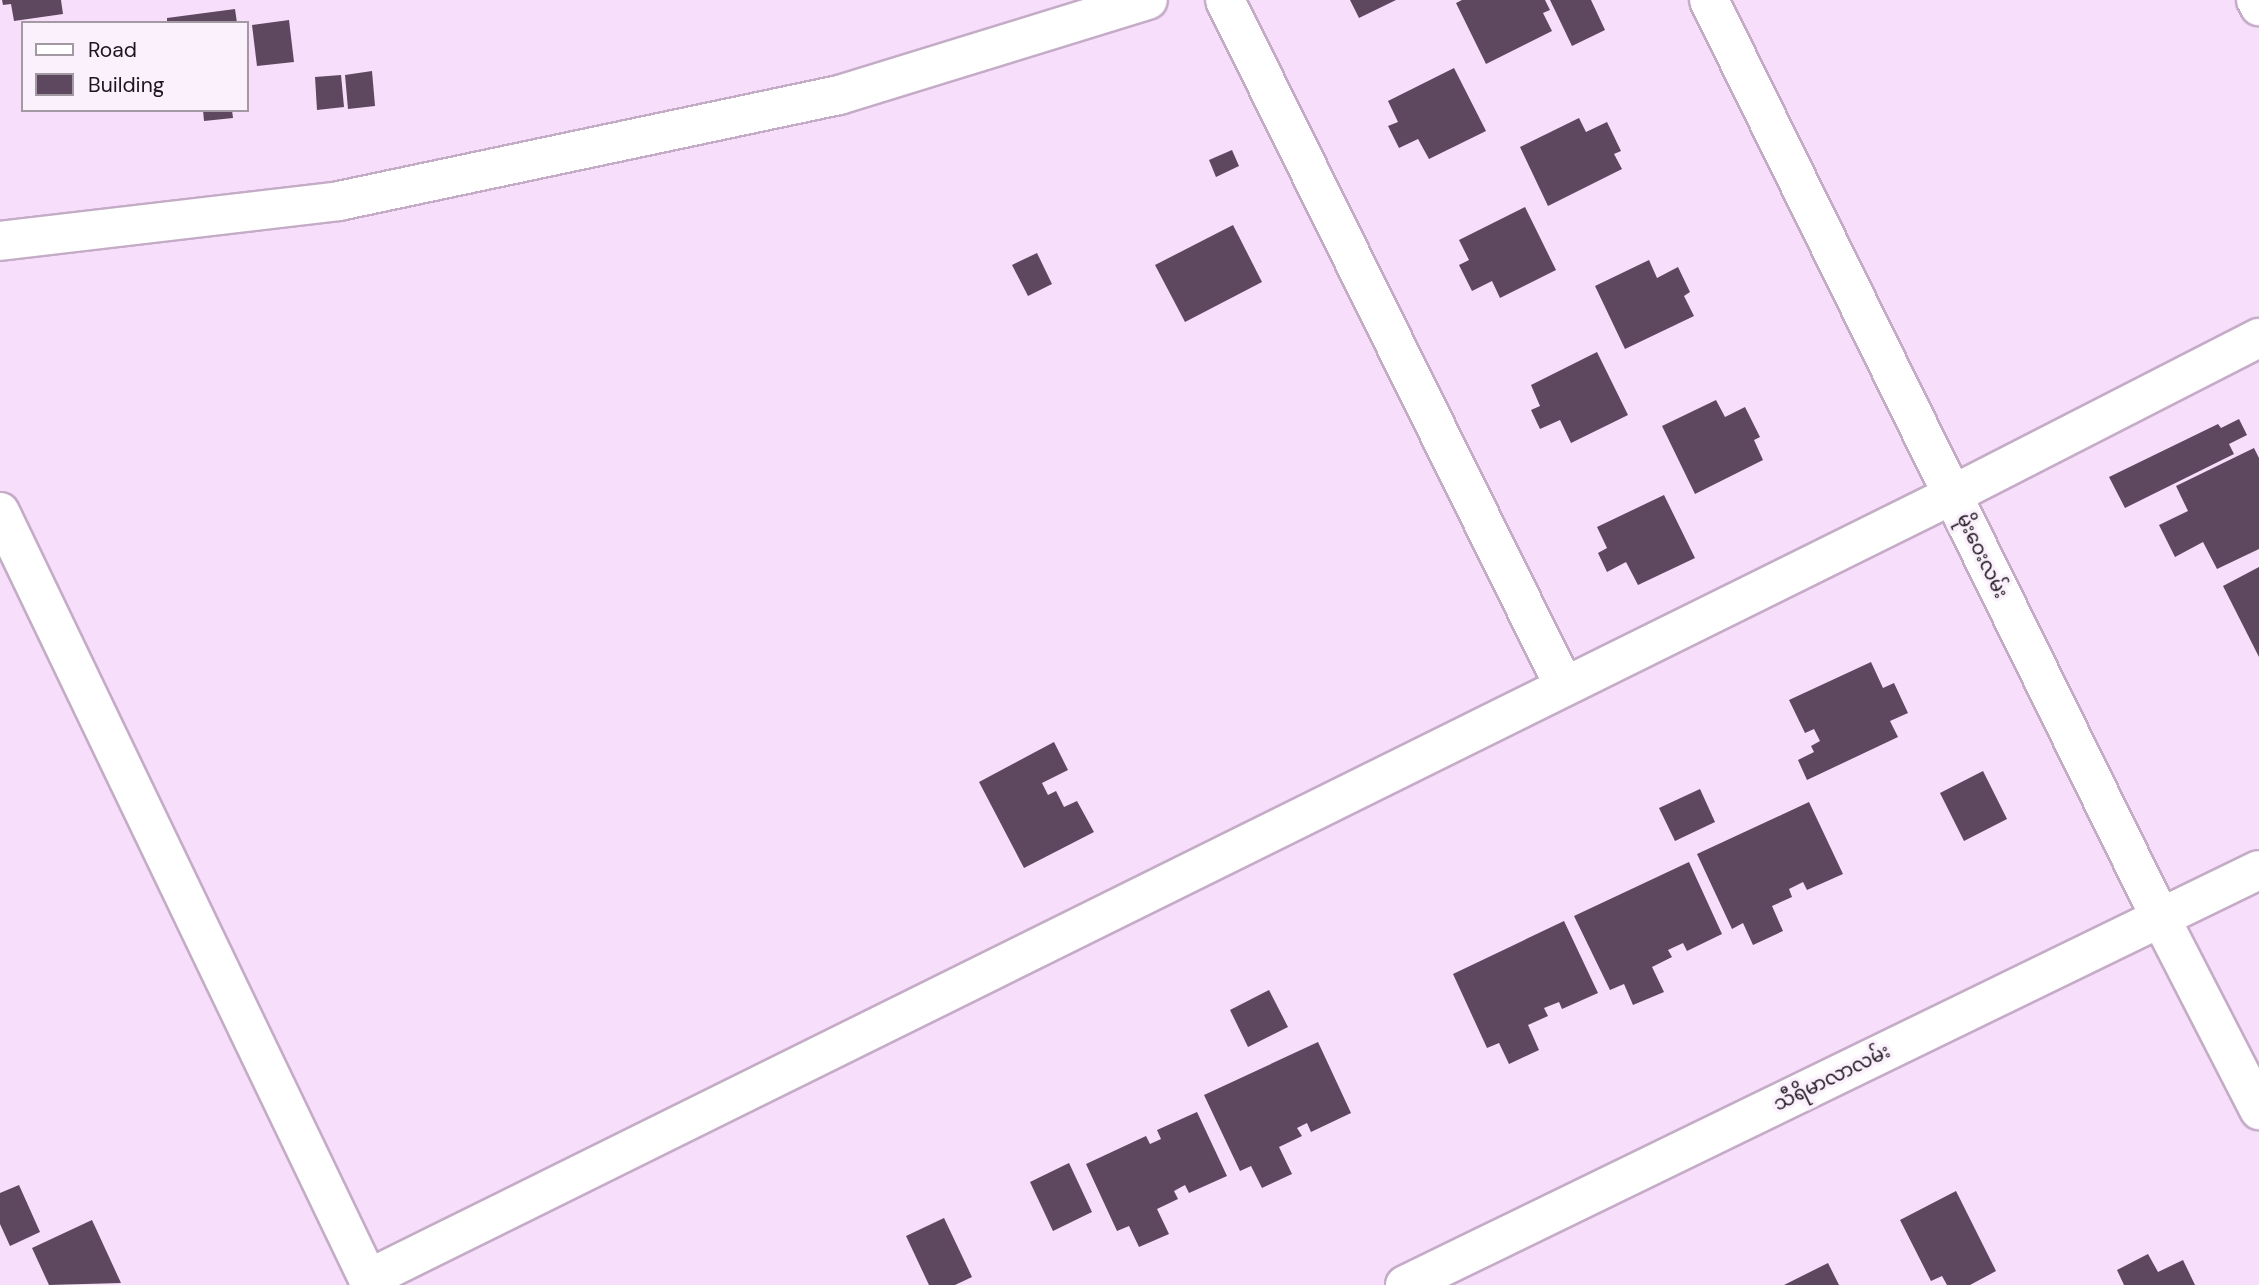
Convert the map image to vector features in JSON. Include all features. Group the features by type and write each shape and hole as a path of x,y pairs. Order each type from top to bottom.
{"street":[{"path":"0,241 353,199 839,95 1148,0"},
{"path":"1224,0 1564,686"},
{"name":"မိုးဝေးလမ်း","path":"1709,0 2161,919 2259,1110"},
{"path":"2256,0 2259,6"},
{"path":"0,512 370,1282 1952,495 2259,338"},
{"name":"သီရိမာလာလမ်း","path":"1405,1285 2259,870"}],"building":[{"path":"2,0 61,0 63,14 14,21 11,4 3,5"},
{"path":"1350,0 1396,0 1359,18"},
{"path":"1462,0 1545,0 1550,10 1543,13 1552,31 1486,64 1456,3"},
{"path":"1550,0 1591,0 1605,30 1572,46"},
{"path":"235,9 237,21 167,21 167,18"},
{"path":"289,20 294,62 257,66 252,25"},
{"path":"1454,68 1486,131 1429,159 1418,139 1399,148 1388,126 1398,122 1388,101"},
{"path":"372,71 375,106 348,109 345,75"},
{"path":"341,75 344,107 317,110 315,77"},
{"path":"203,112 232,112 233,118 204,121"},
{"path":"1579,118 1586,132 1607,122 1621,151 1614,154 1622,169 1548,206 1520,147"},
{"path":"1232,150 1239,166 1216,177 1209,160"},
{"path":"1525,207 1556,270 1500,298 1492,281 1472,291 1459,265 1469,260 1459,240"},
{"path":"1233,225 1262,282 1185,322 1155,265"},
{"path":"1037,253 1052,284 1028,296 1012,265"},
{"path":"1649,260 1657,278 1678,267 1690,292 1684,296 1694,316 1625,349 1595,286"},
{"path":"1597,352 1628,415 1571,443 1560,420 1540,429 1531,410 1540,406 1531,385"},
{"path":"1716,400 1725,417 1745,407 1760,437 1754,440 1763,460 1695,494 1662,426"},
{"path":"2239,419 2247,435 2229,444 2234,454 2125,508 2109,477 2218,424 2221,428"},
{"path":"2254,448 2259,458 2259,549 2217,569 2203,542 2175,557 2159,525 2188,511 2176,486"},
{"path":"1664,495 1695,558 1638,585 1626,562 1607,572 1598,553 1607,548 1597,527"},
{"path":"2259,567 2259,657 2223,586"},
{"path":"1871,662 1883,688 1894,683 1908,713 1890,721 1898,737 1807,780 1798,760 1814,752 1811,746 1820,741 1814,729 1805,733 1789,700"},
{"path":"1054,742 1068,770 1042,783 1048,795 1056,791 1064,807 1077,801 1094,832 1024,868 979,782"},
{"path":"1983,771 2007,819 1964,841 1940,793"},
{"path":"1700,789 1715,822 1675,841 1659,808"},
{"path":"1809,802 1843,874 1807,890 1803,882 1789,889 1792,897 1772,906 1783,931 1753,945 1743,923 1732,929 1697,854"},
{"path":"1689,862 1722,934 1687,951 1683,943 1668,950 1672,957 1652,967 1664,992 1633,1005 1624,984 1610,990 1574,916"},
{"path":"1564,921 1598,993 1562,1009 1559,1002 1544,1008 1548,1016 1528,1025 1539,1050 1509,1064 1499,1043 1487,1048 1453,974"},
{"path":"1269,990 1288,1027 1248,1047 1230,1010"},
{"path":"1318,1042 1351,1113 1311,1132 1307,1123 1297,1128 1302,1136 1279,1147 1292,1174 1262,1188 1251,1166 1240,1171 1204,1095"},
{"path":"1197,1112 1227,1176 1189,1193 1185,1185 1174,1191 1178,1199 1157,1209 1169,1234 1139,1247 1129,1226 1117,1231 1086,1164 1146,1136 1150,1144 1161,1139 1157,1130"},
{"path":"1069,1163 1092,1212 1053,1231 1030,1182"},
{"path":"19,1185 40,1232 10,1246 0,1224 0,1193"},
{"path":"1956,1191 1996,1271 1970,1285 1947,1285 1942,1276 1931,1281 1900,1220"},
{"path":"944,1218 972,1277 955,1285 929,1285 906,1236"},
{"path":"92,1220 121,1283 49,1285 32,1248"},
{"path":"2148,1254 2158,1272 2183,1260 2195,1285 2124,1285 2117,1270"},
{"path":"1828,1263 1839,1285 1784,1285"}]}
